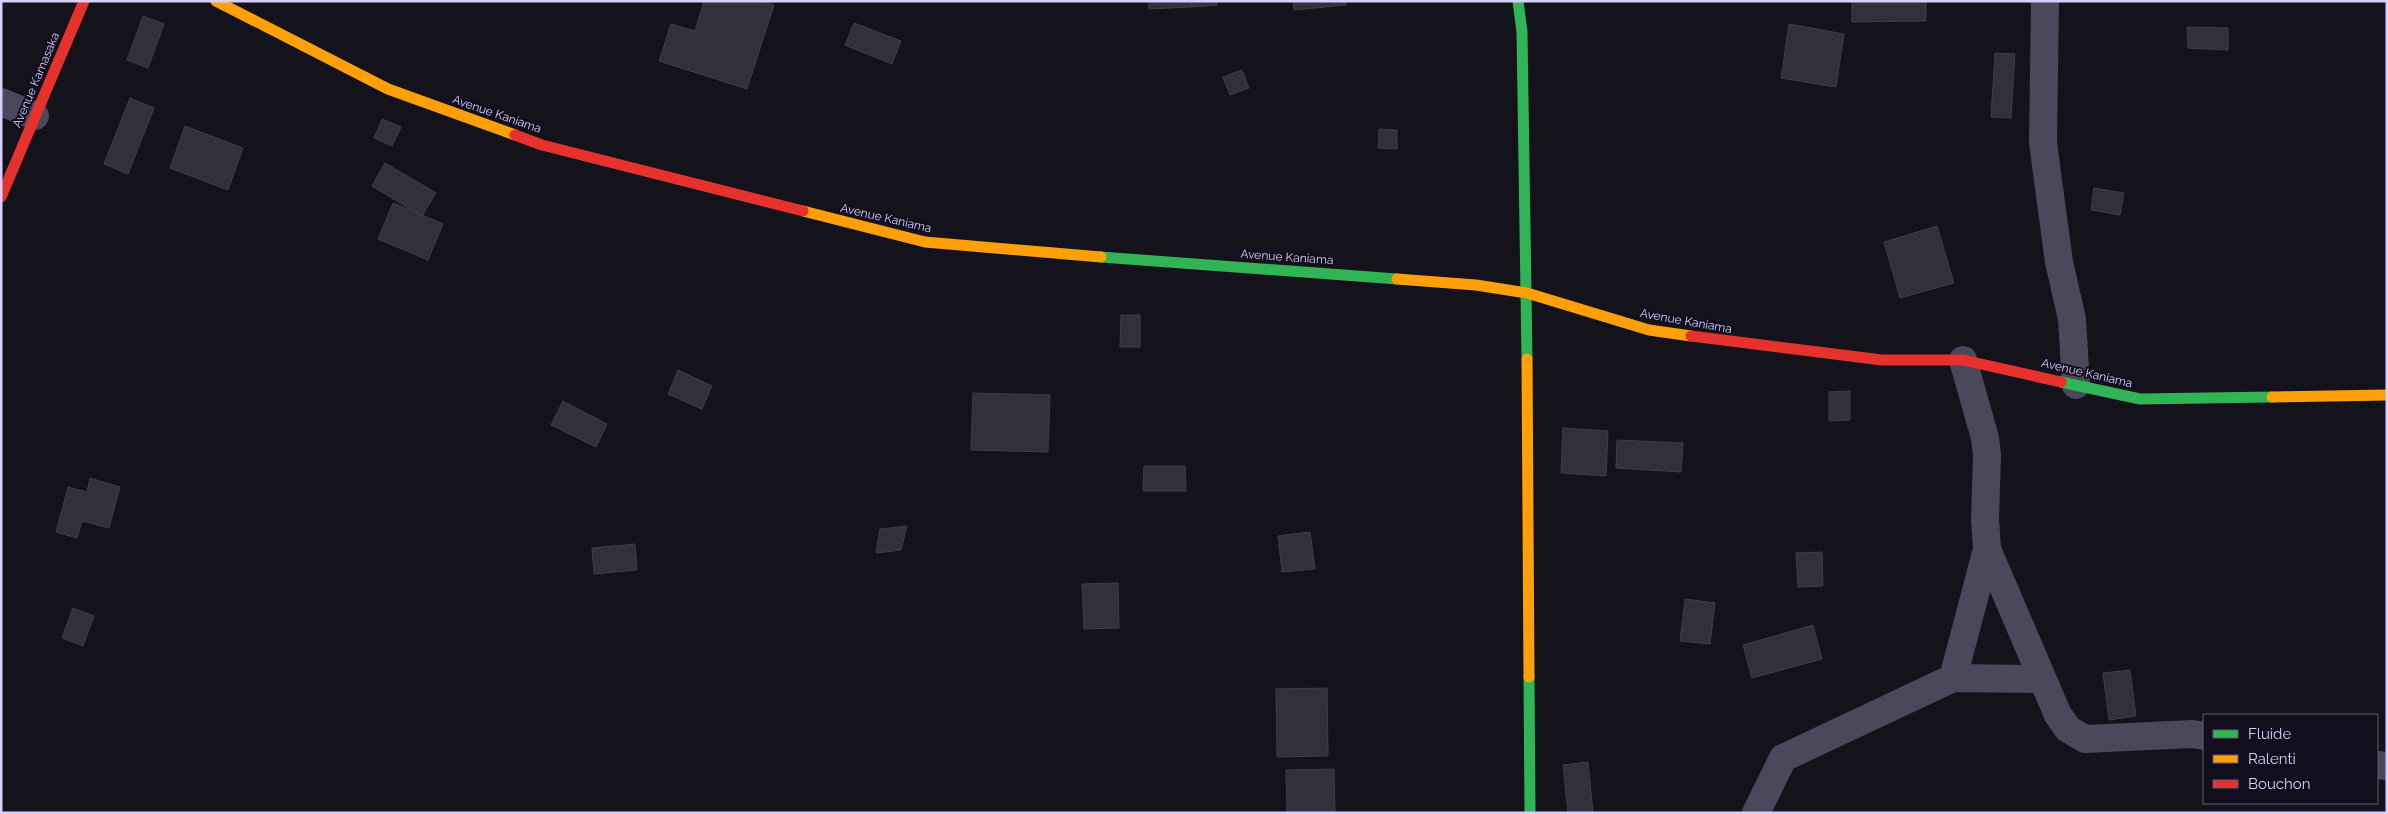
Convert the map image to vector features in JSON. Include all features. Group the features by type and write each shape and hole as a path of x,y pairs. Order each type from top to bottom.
{"street":[{"name":"Avenue Kamasaka","path":"1,197 84,1"},
{"name":"Avenue Kaniama","path":"216,1 388,89 533,142 925,242 1054,254 1415,280 1528,293 1649,330 1750,345 1882,360 1963,360 2140,399 2387,395"},
{"path":"1518,1 1522,32 1528,293 1530,813"},
{"path":"2045,1 2043,143 2059,262 2072,319 2076,385"},
{"path":"1,102 36,116"},
{"path":"1963,360 1985,438 1987,455 1985,519 1988,549 2042,679 2063,722 2068,728 2085,739 2193,734 2203,736"},
{"path":"1954,678 1988,549"},
{"path":"1756,813 1783,758 1954,678 2042,679"}],"building":[{"path":"704,1 763,1 774,5 747,89 659,61 671,24 695,31"},
{"path":"1149,1 1191,1 1192,7 1149,9"},
{"path":"1191,1 1216,1 1217,5 1192,7"},
{"path":"1293,1 1346,1 1346,5 1294,10"},
{"path":"1852,1 1926,1 1926,21 1852,22"},
{"path":"143,16 164,24 148,68 127,60"},
{"path":"854,23 901,41 892,64 845,45"},
{"path":"1789,24 1844,34 1836,87 1781,78"},
{"path":"2187,27 2228,28 2228,50 2188,48"},
{"path":"1995,53 2015,54 2011,118 1991,117"},
{"path":"1242,70 1249,88 1230,95 1223,77"},
{"path":"130,98 154,108 128,174 104,164"},
{"path":"382,119 401,127 392,146 374,138"},
{"path":"185,126 243,148 228,190 170,168"},
{"path":"1379,129 1397,130 1397,149 1378,148"},
{"path":"385,163 436,193 422,216 372,186"},
{"path":"2094,188 2124,193 2120,215 2091,210"},
{"path":"393,203 443,224 428,260 378,239"},
{"path":"1937,226 1954,283 1900,298 1884,242"},
{"path":"1121,315 1140,315 1140,347 1120,347"},
{"path":"678,370 712,386 702,409 668,394"},
{"path":"1850,391 1850,420 1829,421 1829,392"},
{"path":"973,393 1050,395 1048,452 971,450"},
{"path":"563,401 607,424 596,447 551,425"},
{"path":"1563,428 1608,431 1606,476 1561,473"},
{"path":"1617,440 1683,443 1681,472 1616,468"},
{"path":"1144,466 1185,466 1186,491 1143,491"},
{"path":"90,478 120,487 109,528 82,521 77,538 56,532 68,487 87,492"},
{"path":"907,526 901,550 876,553 880,529"},
{"path":"1310,532 1315,569 1282,572 1278,536"},
{"path":"635,544 637,570 594,574 592,548"},
{"path":"1822,552 1823,586 1798,587 1796,553"},
{"path":"1118,583 1119,628 1084,629 1082,584"},
{"path":"1685,599 1715,603 1710,644 1680,641"},
{"path":"73,608 94,616 83,646 62,638"},
{"path":"1813,625 1822,659 1752,678 1743,645"},
{"path":"2130,670 2136,716 2109,720 2103,673"},
{"path":"1327,688 1328,756 1277,757 1276,689"},
{"path":"1588,762 1593,813 1568,813 1563,765"},
{"path":"1334,769 1335,813 1287,813 1286,770"}],"traffic: fast":[{"path":"1518,1 1522,32 1527,359"},
{"path":"1101,257 1397,279"},
{"path":"2061,382 2140,399 2272,397"},
{"path":"1529,677 1530,813"}],"traffic: slow":[{"path":"216,1 388,89 515,135"},
{"path":"803,211 925,242 1101,257"},
{"path":"1397,279 1476,285 1527,293 1649,330 1691,336"},
{"path":"1527,359 1529,677"},
{"path":"2272,397 2387,395"}],"traffic: jam":[{"path":"1,197 84,1"},
{"path":"515,135 542,145 803,211"},
{"path":"1691,336 1882,360 1963,360 2061,382"}]}
